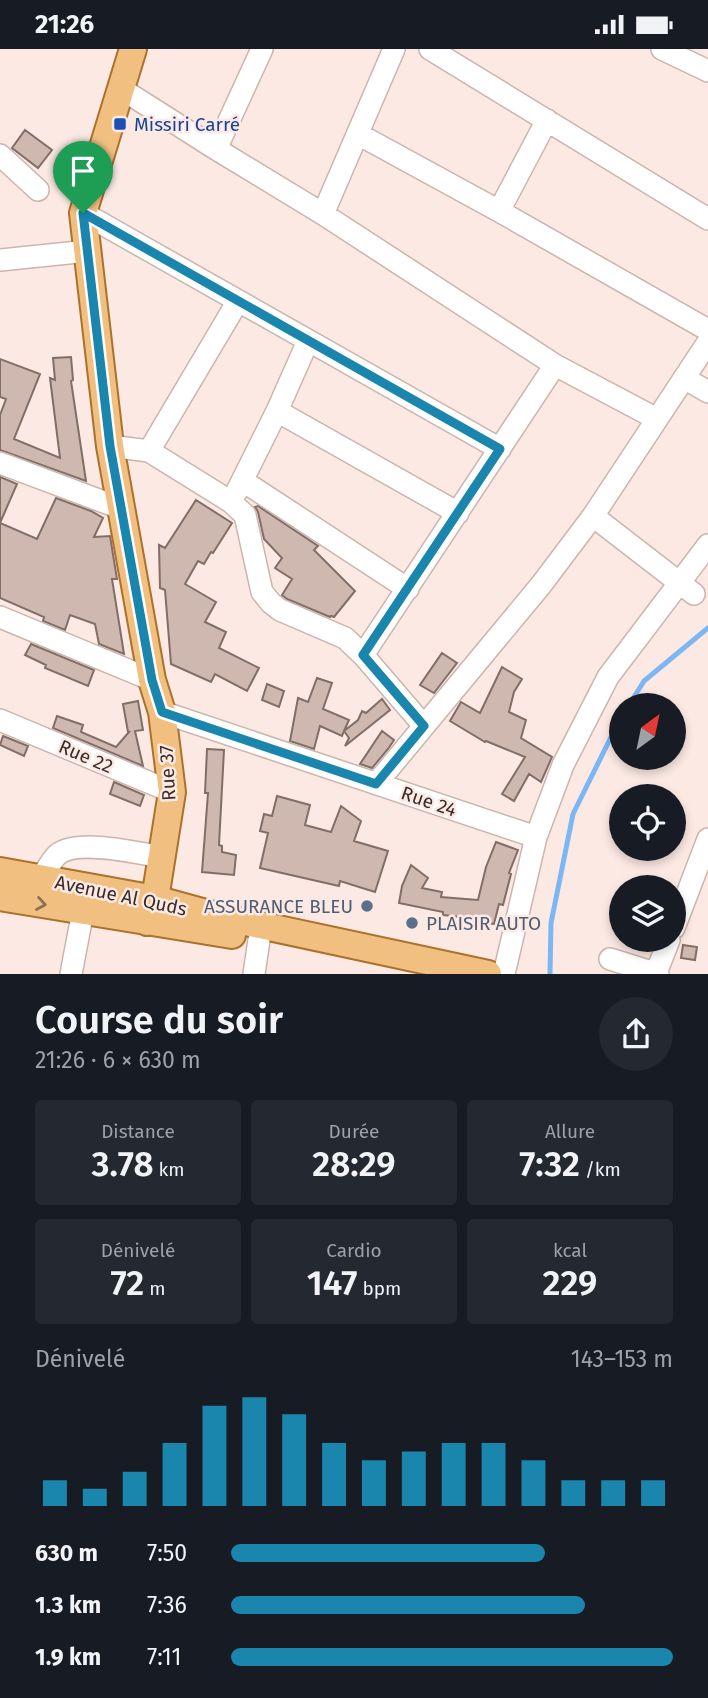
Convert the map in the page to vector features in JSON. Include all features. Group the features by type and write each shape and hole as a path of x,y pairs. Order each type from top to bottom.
{"main road":[{"name":"Rue 37","path":"133,49 83,213 110,446 152,680 162,712 172,792 151,910"},
{"name":"Avenue Al Quds","path":"0,871 41,878 259,940 408,974"},
{"name":"Avenue Al Quds","path":"0,897 83,911 151,910 213,915 488,974"}],"street":[{"path":"216,149 262,49"},
{"path":"323,214 394,49"},
{"path":"430,49 708,219"},
{"path":"662,49 708,71"},
{"path":"120,88 323,214 555,365 657,419"},
{"path":"499,211 547,120"},
{"path":"358,134 708,330"},
{"path":"0,155 38,190"},
{"path":"83,213 500,449"},
{"path":"0,260 88,251"},
{"path":"149,451 238,301"},
{"path":"230,502 277,411 308,341"},
{"path":"376,784 541,585 593,516 708,342"},
{"path":"363,655 555,365"},
{"path":"684,378 708,392"},
{"path":"277,411 458,513"},
{"path":"110,446 149,451 230,502 245,515 262,592 271,603 280,610 345,639 363,655 424,726"},
{"path":"0,463 121,508"},
{"path":"243,481 408,589"},
{"path":"593,516 686,588"},
{"path":"504,974 536,837 563,765 608,677 686,588 708,545"},
{"path":"0,617 152,680"},
{"name":"Rue 24","path":"162,712 536,837"},
{"name":"Rue 22","path":"0,720 172,792"},
{"path":"686,897 708,839"},
{"path":"41,878 58,854 77,847 108,848 162,856"},
{"path":"71,974 83,911"},
{"path":"254,974 259,940"},
{"path":"610,958 657,973 665,952"}],"building":[{"path":"25,130 52,150 38,168 12,148"},
{"path":"71,357 71,381 86,481 0,450 0,415 6,399 0,397 0,359 40,374 14,439 60,458 50,378 55,380 53,358"},
{"path":"0,477 17,484 0,523"},
{"path":"56,498 103,518 94,537 110,536 117,579 112,579 124,654 99,644 95,624 70,615 65,630 43,621 44,617 0,598 0,523 37,539"},
{"path":"196,500 232,523 204,564 198,561 185,584 216,602 205,622 226,632 219,648 259,668 247,691 215,674 211,682 171,664 165,590 160,588 159,545 165,548"},
{"path":"258,506 318,546 314,550 355,591 334,617 282,595 292,579 275,568 282,558 264,539 255,507"},
{"path":"31,644 94,670 88,686 45,668 46,665 25,655"},
{"path":"442,653 457,663 434,693 420,685"},
{"path":"502,667 522,679 514,692 509,712 526,720 521,738 552,757 541,782 529,774 514,801 502,794 525,757 485,742 450,721 461,702 480,713"},
{"path":"317,678 332,683 323,709 349,720 342,736 320,726 314,749 290,741 298,698 308,702"},
{"path":"267,684 284,691 279,707 262,700"},
{"path":"382,699 390,710 345,746 349,738 344,731 358,720 362,711 366,713"},
{"path":"138,701 143,730 135,731 143,766 53,728 57,716 83,725 81,732 116,747 129,732 123,704"},
{"path":"382,731 394,740 388,749 372,768 360,764"},
{"path":"3,736 28,746 24,756 0,745"},
{"path":"207,749 224,750 219,845 222,846 222,852 236,855 234,875 202,872 208,793 205,793"},
{"path":"114,782 144,795 140,806 110,794"},
{"path":"277,796 310,805 305,825 331,832 341,806 361,821 354,841 388,851 375,892 340,881 339,886 260,868 268,833 260,831 264,814 272,816"},
{"path":"496,842 518,850 509,873 511,874 503,905 499,904 494,924 443,915 443,912 399,903 402,886 411,865 428,878 422,888 442,892 441,897 478,900 486,867"},
{"path":"686,945 697,947 695,960 681,958 682,952 686,952"}],"waterway":[{"path":"636,693 644,681 708,628"},
{"path":"550,974 551,923 573,814 609,741"}],"place":[{"name":"Missiri Carré","path":"120,124"},
{"name":"ASSURANCE BLEU","path":"367,906"},
{"name":"PLAISIR AUTO","path":"412,923"}],"route":[{"path":"83,213 500,449 363,655 424,726 376,784 162,712 152,680 110,446 83,213"}]}
